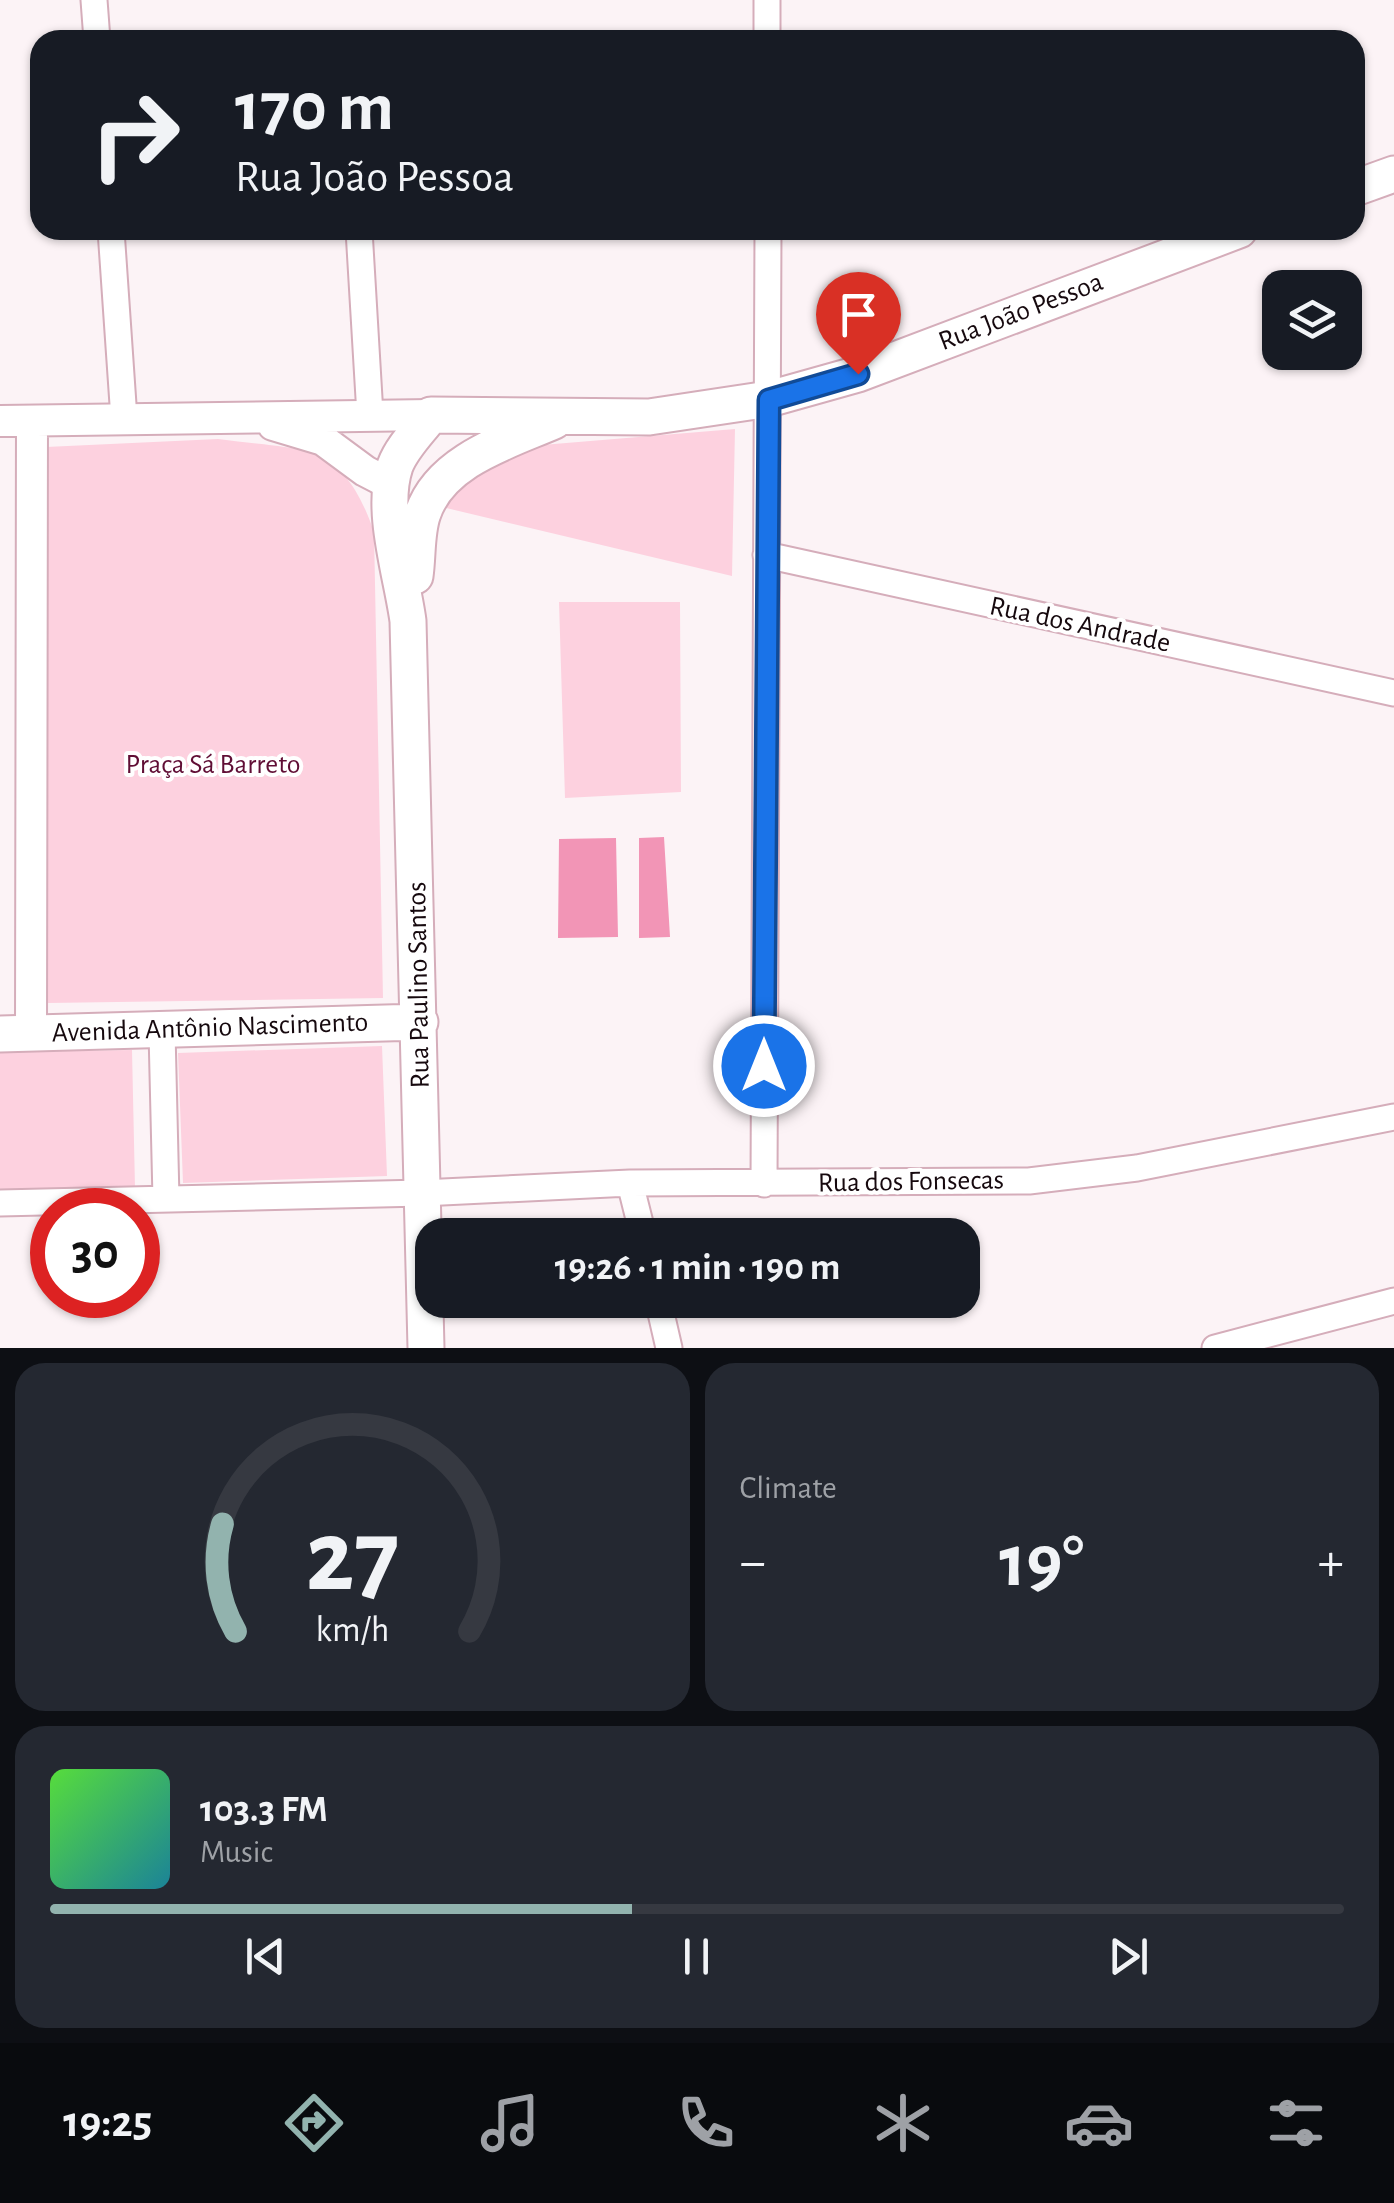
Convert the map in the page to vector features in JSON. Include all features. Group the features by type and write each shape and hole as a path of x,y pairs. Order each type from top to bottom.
{"main road":[{"path":"1365,184 1394,174"},
{"name":"Rua João Pessoa","path":"438,416 649,417 769,400 858,374 1212,240"},
{"path":"438,416 458,448 440,484 419,488 392,485 402,453 438,416"},
{"name":"Rua Paulino Santos","path":"408,621 422,514 440,484 486,450 568,416"},
{"name":"Rua Paulino Santos","path":"392,485 408,621 426,1348"},
{"name":"Avenida Antônio Nascimento","path":"15,1034 420,1022"}],"street":[{"path":"94,0 96,30"},
{"path":"766,0 767,30"},
{"path":"112,240 124,419"},
{"path":"360,240 370,415"},
{"path":"764,1184 768,240"},
{"path":"241,416 323,440 392,485"},
{"path":"0,420 438,416"},
{"path":"15,1034 32,421"},
{"name":"Rua dos Andrade","path":"766,555 1394,693"},
{"path":"162,1032 166,1199"},
{"name":"Rua dos Fonsecas","path":"422,1193 630,1183 1029,1181 1137,1168 1394,1117"},
{"path":"630,1183 639,1218"},
{"path":"0,1203 422,1193"},
{"path":"1215,1348 1295,1338 1394,1300"},
{"path":"662,1318 669,1348"}],"green space":[{"path":"735,429 732,576 442,507 485,466 530,446"},
{"name":"Praça Sá Barreto","path":"218,439 297,449 333,465 362,502 374,532 383,998 48,1003 46,447"},
{"path":"559,602 680,602 681,792 565,798"},
{"path":"382,1046 387,1176 183,1183 178,1053"},
{"path":"132,1050 135,1188 0,1191 0,1052"}],"shaded area":[{"path":"664,837 670,937 639,938 639,838"},
{"path":"616,838 618,937 558,938 559,839"}],"route":[{"path":"764,1066 769,400 858,374"}]}
